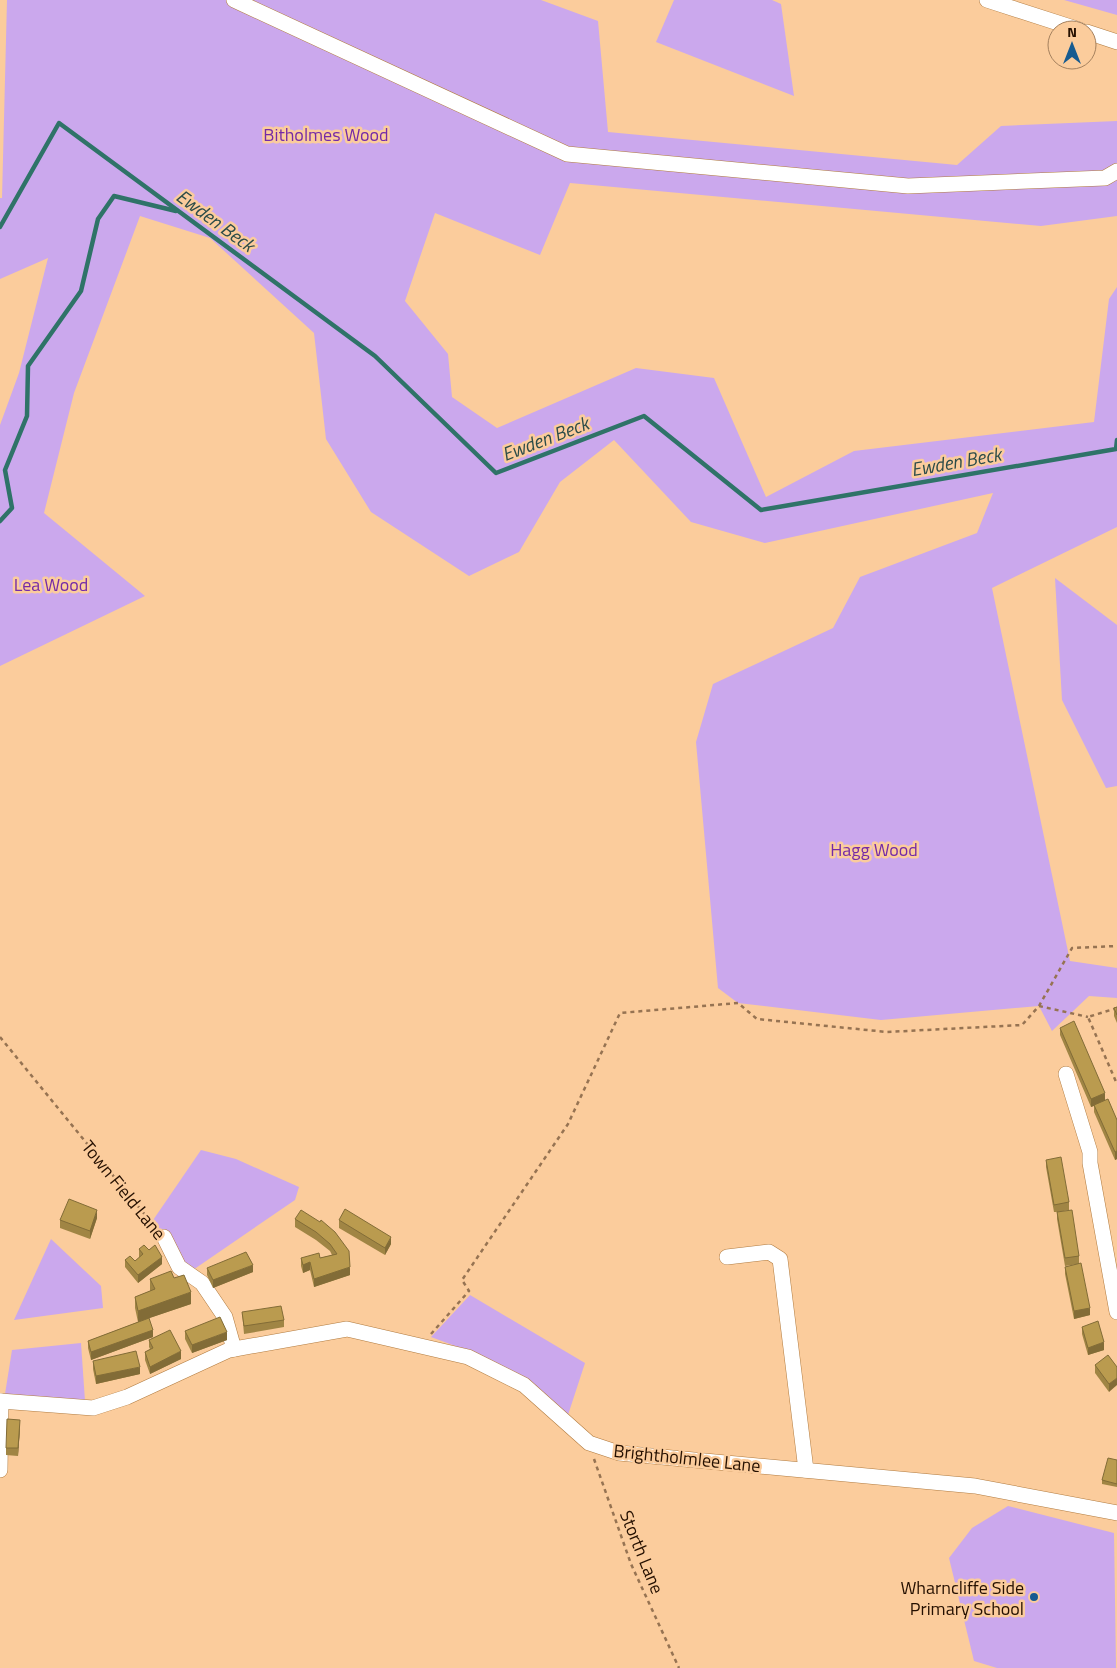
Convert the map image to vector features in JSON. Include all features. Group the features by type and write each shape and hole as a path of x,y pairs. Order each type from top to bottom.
{"street":[{"path":"987,0 1049,20"},
{"path":"240,1 567,154 908,186 1105,178 1117,171"},
{"path":"1097,35 1117,42"},
{"path":"1066,1074 1090,1152 1090,1163 1113,1262 1117,1312"},
{"name":"Town Field Lane","path":"164,1237 180,1267 202,1283 225,1317 234,1349"},
{"path":"727,1258 768,1252 780,1259 806,1470"},
{"name":"Brightholmlee Lane","path":"0,1401 93,1408 127,1397 234,1349 347,1329 468,1357 524,1385 588,1443 619,1453 975,1486 1117,1512"},
{"path":"0,1401 0,1470"}],"path":[{"path":"420,1346 469,1291 462,1280 568,1124 620,1013 738,1004 757,1018 887,1032 1022,1025 1039,1006 1072,948 1117,946"},
{"path":"1039,1006 1088,1017 1117,1008"},
{"path":"1088,1017 1117,1084"},
{"name":"Town Field Lane","path":"0,1037 164,1237"},
{"name":"Storth Lane","path":"588,1443 631,1564 679,1668"}],"green space":[{"path":"7,0 541,0 598,21 608,132 957,165 1001,126 1117,121 1117,216 1041,226 570,183 540,255 435,213 405,301 448,354 452,397 497,428 636,368 714,378 766,497 854,451 1094,422 1109,299 1117,287 1117,527 992,588 1070,961 1117,968 1117,998 1089,996 1052,1031 1039,1006 881,1020 738,1003 718,988 696,742 713,684 833,628 860,577 977,533 993,493 765,543 691,522 614,440 560,482 519,552 469,576 371,512 326,439 314,333 210,238 140,216 74,393 44,513 145,596 0,666 0,425 19,373 48,258 0,279 0,198 2,198"},
{"path":"674,0 772,0 781,4 794,96 656,42"},
{"path":"1064,0 1117,0 1117,15"},
{"path":"1055,578 1117,625 1117,786 1106,788 1062,700"},
{"path":"201,1150 236,1159 299,1187 295,1200 190,1272 149,1226"},
{"path":"51,1239 101,1286 103,1308 14,1320"},
{"path":"470,1295 585,1363 568,1415 477,1354 431,1337"},
{"path":"81,1343 85,1401 5,1394 12,1350"},
{"name":"Wharncliffe Side Primary School","path":"1008,1506 1114,1533 1116,1668 997,1668 974,1661 949,1558 972,1528"}],"building":[{"path":"1074,1021 1105,1093 1091,1099 1060,1028"},
{"path":"1108,1099 1117,1120 1117,1151 1115,1152 1094,1105"},
{"path":"1061,1157 1069,1202 1054,1205 1046,1160"},
{"path":"69,1199 97,1210 90,1231 60,1220"},
{"path":"345,1209 391,1237 385,1248 339,1220"},
{"path":"301,1210 320,1222 321,1220 335,1232 349,1251 350,1267 314,1279 310,1262 303,1265 301,1258 319,1253 320,1258 337,1254 330,1244 316,1232 295,1219"},
{"path":"1072,1210 1079,1256 1065,1258 1057,1212"},
{"path":"144,1245 149,1250 155,1245 162,1257 138,1275 125,1260 130,1256 135,1261 143,1254 139,1249"},
{"path":"246,1252 253,1265 213,1280 207,1268"},
{"path":"1081,1263 1090,1308 1074,1311 1065,1267"},
{"path":"171,1271 174,1278 184,1275 191,1292 138,1311 135,1297 155,1289 150,1279"},
{"path":"281,1306 284,1320 244,1326 242,1312"},
{"path":"220,1317 227,1332 192,1345 185,1331"},
{"path":"149,1318 153,1330 91,1352 88,1341"},
{"path":"1098,1321 1104,1342 1088,1348 1082,1327"},
{"path":"170,1330 181,1351 150,1367 145,1352 153,1348 149,1340"},
{"path":"136,1351 140,1367 96,1376 93,1361"},
{"path":"1108,1355 1117,1367 1117,1378 1109,1384 1095,1365"},
{"path":"7,1419 20,1420 18,1448 6,1448"},
{"path":"1108,1458 1117,1460 1117,1484 1102,1480"}],"waterway":[{"name":"Ewden Beck","path":"0,227 59,123 375,356 496,473 644,416 761,510 1116,449 1117,440"},
{"path":"0,521 12,508 5,470 27,416 28,366 81,291 98,219 114,196 176,211"}],"place":[{"name":"Wharncliffe Side Primary School","path":"1034,1597"}],"park label":[{"name":"Bitholmes Wood","path":"326,134"},
{"name":"Lea Wood","path":"51,584"},
{"name":"Hagg Wood","path":"874,849"}]}
